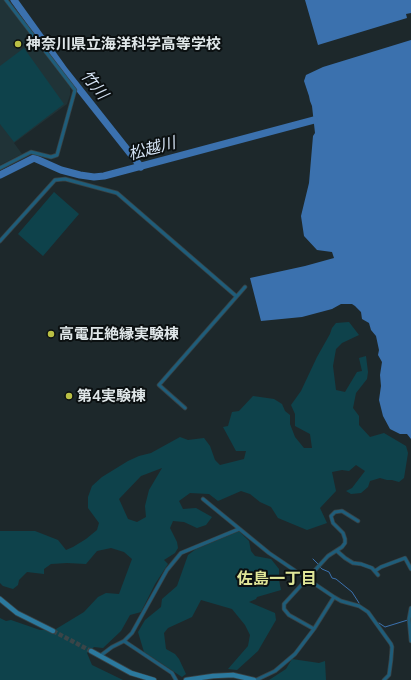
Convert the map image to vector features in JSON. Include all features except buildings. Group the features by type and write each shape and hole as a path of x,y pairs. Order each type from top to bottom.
{"main road":[{"path":"0,599 17,613 53,631"},
{"path":"91,651 131,673 154,680"},
{"path":"186,680 233,675 255,680"}],"street":[{"path":"0,168 31,152 51,158 57,155 75,90 6,0"},
{"path":"0,241 55,180 65,179 117,193 236,296"},
{"path":"185,408 159,385 245,287"},
{"path":"203,499 281,561 334,597 341,601 359,606 368,612 392,647 389,675 384,680"},
{"path":"314,629 289,616 284,609 284,604 328,556 345,543 343,533 333,523 331,516 335,512 342,511 358,521"},
{"path":"100,656 112,647 124,641 132,633 167,570 181,553 239,529"},
{"path":"337,550 353,563 367,566 378,575"},
{"path":"375,571 381,567 405,558 411,569"},
{"path":"255,680 275,671 295,654 314,629 334,597"},
{"path":"411,608 409,619 411,641"},
{"path":"124,641 172,673 176,680"}],"shaded area":[{"name":"神奈川県立海洋科学高等学校","path":"0,0 4,0 70,87 70,95 67,104 14,143 22,154 0,165"},
{"name":"神奈川県立海洋科学高等学校","path":"24,48 64,104 14,142 0,124 0,66"},
{"path":"54,192 79,214 43,256 18,234"},
{"path":"349,322 359,335 342,343 336,349 333,366 336,390 345,392 357,372 362,371 359,358 366,356 368,372 367,379 356,393 353,408 359,416 359,425 370,437 384,433 406,446 408,453 404,478 399,482 380,478 370,481 368,487 361,493 351,494 346,491 352,488 365,471 356,465 349,471 342,470 332,472 336,491 320,508 327,523 307,530 278,518 271,507 260,502 250,494 241,491 218,501 209,494 190,493 179,501 183,509 196,508 212,517 206,525 197,528 184,522 173,521 170,528 177,542 178,548 175,553 164,560 168,564 155,584 141,612 130,615 121,631 103,648 94,647 87,653 92,665 123,680 0,680 0,618 6,621 11,620 40,630 56,629 84,612 98,597 106,593 119,594 132,559 124,552 111,548 97,551 86,564 51,564 44,569 44,574 27,572 19,580 18,585 13,589 3,586 0,583 0,531 35,531 58,540 66,550 73,547 97,530 99,523 88,508 88,497 92,486 102,477 128,461 151,453 180,437 188,440 204,438 210,446 215,460 220,465 244,459 246,451 236,451 223,427 228,426 232,412 239,411 253,396 274,399 282,404 285,411 290,415 290,424 295,437 304,448 312,448 310,434 295,426 295,414 291,405 301,391 317,357 336,323","holes":["162,468 149,490 145,506 146,517 137,522 128,519 119,499 141,476"]},
{"path":"239,531 249,541 251,551 255,556 271,559 279,569 281,590 257,597 249,602 275,613 276,620 258,651 237,670 228,669 248,646 250,635 245,625 232,609 201,600 192,617 168,628 164,633 166,649 175,654 179,659 186,674 182,677 144,652 138,632 145,620 161,607 162,599 177,586 188,555 196,549"},
{"path":"292,659 319,663 325,661 326,680 269,680 286,669"}],"water":[{"path":"305,0 411,0 411,13 406,14 407,18 318,45"},
{"path":"411,40 411,439 407,434 400,434 390,429 383,416 379,400 382,362 378,355 379,350 376,336 371,330 369,323 362,319 361,312 355,306 352,304 341,304 332,309 302,317 261,321 250,278 334,258 332,252 317,250 304,236 301,216 309,183 313,136 315,133 312,106 304,81 306,75 323,67"}],"waterway":[{"name":"竹川","path":"14,0 65,71 141,167"},
{"name":"松越川","path":"0,175 34,158 61,170 80,175 94,177 104,176 314,120"},
{"path":"313,559 318,564"},
{"path":"320,567 329,572 332,578 336,579 352,592 359,603"},
{"path":"379,623 385,627 411,619"}],"tunnel":[{"path":"53,631 91,651"}],"place":[{"name":"神奈川県立海洋科学高等学校","path":"18,44"},
{"name":"高電圧絶縁実験棟","path":"51,334"},
{"name":"第4実験棟","path":"69,396"}],"district":[{"name":"佐島一丁目","path":"277,579"}]}
